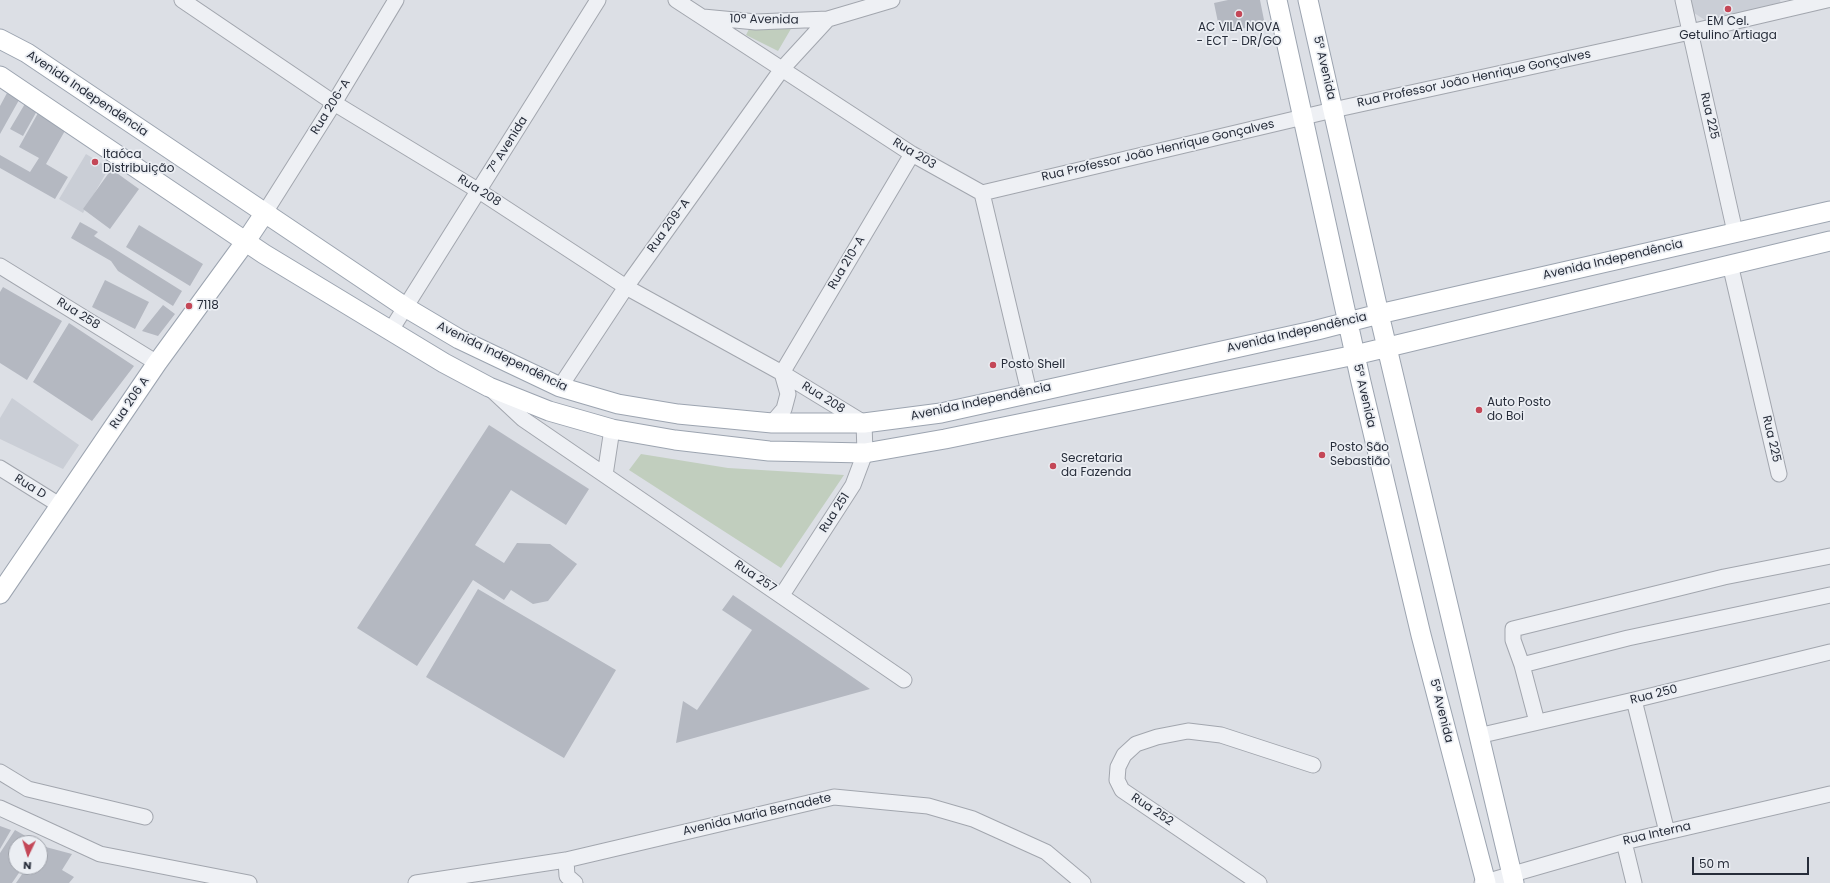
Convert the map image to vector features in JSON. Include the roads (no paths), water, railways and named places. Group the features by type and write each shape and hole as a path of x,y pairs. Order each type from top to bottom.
{"main road":[{"name":"5ª Avenida","path":"1277,0 1347,323 1421,635 1484,883"},
{"name":"5ª Avenida","path":"1308,0 1378,314 1437,557 1478,736 1514,879"},
{"name":"Avenida Independência","path":"0,39 27,53 264,214 405,307 460,338 560,387 618,404 678,414 772,423 864,423 941,413 1029,392 1347,323 1378,314 1830,211"},
{"path":"0,76 246,241 444,363 489,387 549,411 612,430 675,440 769,451 865,453 945,439 1355,355 1830,241"},
{"name":"Rua 206 A","path":"0,594 157,363 264,214"},
{"path":"444,363 460,338"}],"street":[{"name":"Rua 206-A","path":"264,214 334,103 396,0"},
{"name":"7ª Avenida","path":"391,330 598,0"},
{"name":"Rua 203","path":"676,0 912,154 982,194"},
{"name":"10ª Avenida","path":"700,17 756,22 828,19 892,0"},
{"name":"Rua 225","path":"1683,0 1735,232"},
{"name":"Rua Professor João Henrique Gonçalves","path":"982,194 1302,117 1690,32 1827,0"},
{"name":"Rua 208","path":"188,2 334,103 479,191 626,287 782,372 864,423"},
{"name":"10ª Avenida","path":"782,69 828,19"},
{"name":"Rua 209-A","path":"560,387 626,287 782,69"},
{"name":"Rua 210-A","path":"782,372 912,154"},
{"path":"982,194 1029,392"},
{"name":"Rua 225","path":"1730,264 1779,474"},
{"name":"Rua 258","path":"0,266 157,363"},
{"name":"Rua 208","path":"772,423 784,409 788,394 782,372"},
{"name":"Rua 257","path":"489,387 523,419 904,680"},
{"name":"Rua 251","path":"782,595 853,484 865,453 864,423"},
{"path":"605,475 612,430"},
{"name":"Rua D","path":"0,468 61,506"},
{"path":"1537,722 1522,665 1513,640 1513,629 1716,579 1830,556"},
{"path":"1522,665 1628,638 1830,595"},
{"name":"Rua 250","path":"1478,736 1830,652"},
{"path":"1634,700 1667,832"},
{"name":"Rua 252","path":"1259,883 1122,790 1117,780 1118,767 1124,755 1136,744 1157,736 1188,731 1221,735 1313,765"},
{"path":"0,772 28,788 145,817"},
{"name":"Rua Interna","path":"1484,883 1514,879 1624,842 1830,794"},
{"name":"Avenida Maria Bernadete","path":"416,883 566,860 834,797 928,806 973,819 1046,852 1083,883"},
{"path":"0,808 100,854 249,883"},
{"path":"1624,842 1634,883"},
{"path":"566,860 567,876 575,883"}],"place":[{"name":"EM Cel. Getulino Artiaga","path":"1728,9"},
{"name":"AC VILA NOVA - ECT - DR/GO","path":"1239,14"},
{"name":"Itaóca Distribuição","path":"95,162"},
{"name":"7118","path":"189,306"},
{"name":"Posto Shell","path":"993,365"},
{"name":"Auto Posto do Boi","path":"1479,410"},
{"name":"Posto São Sebastião","path":"1322,455"},
{"name":"Secretaria da Fazenda","path":"1053,466"}]}
